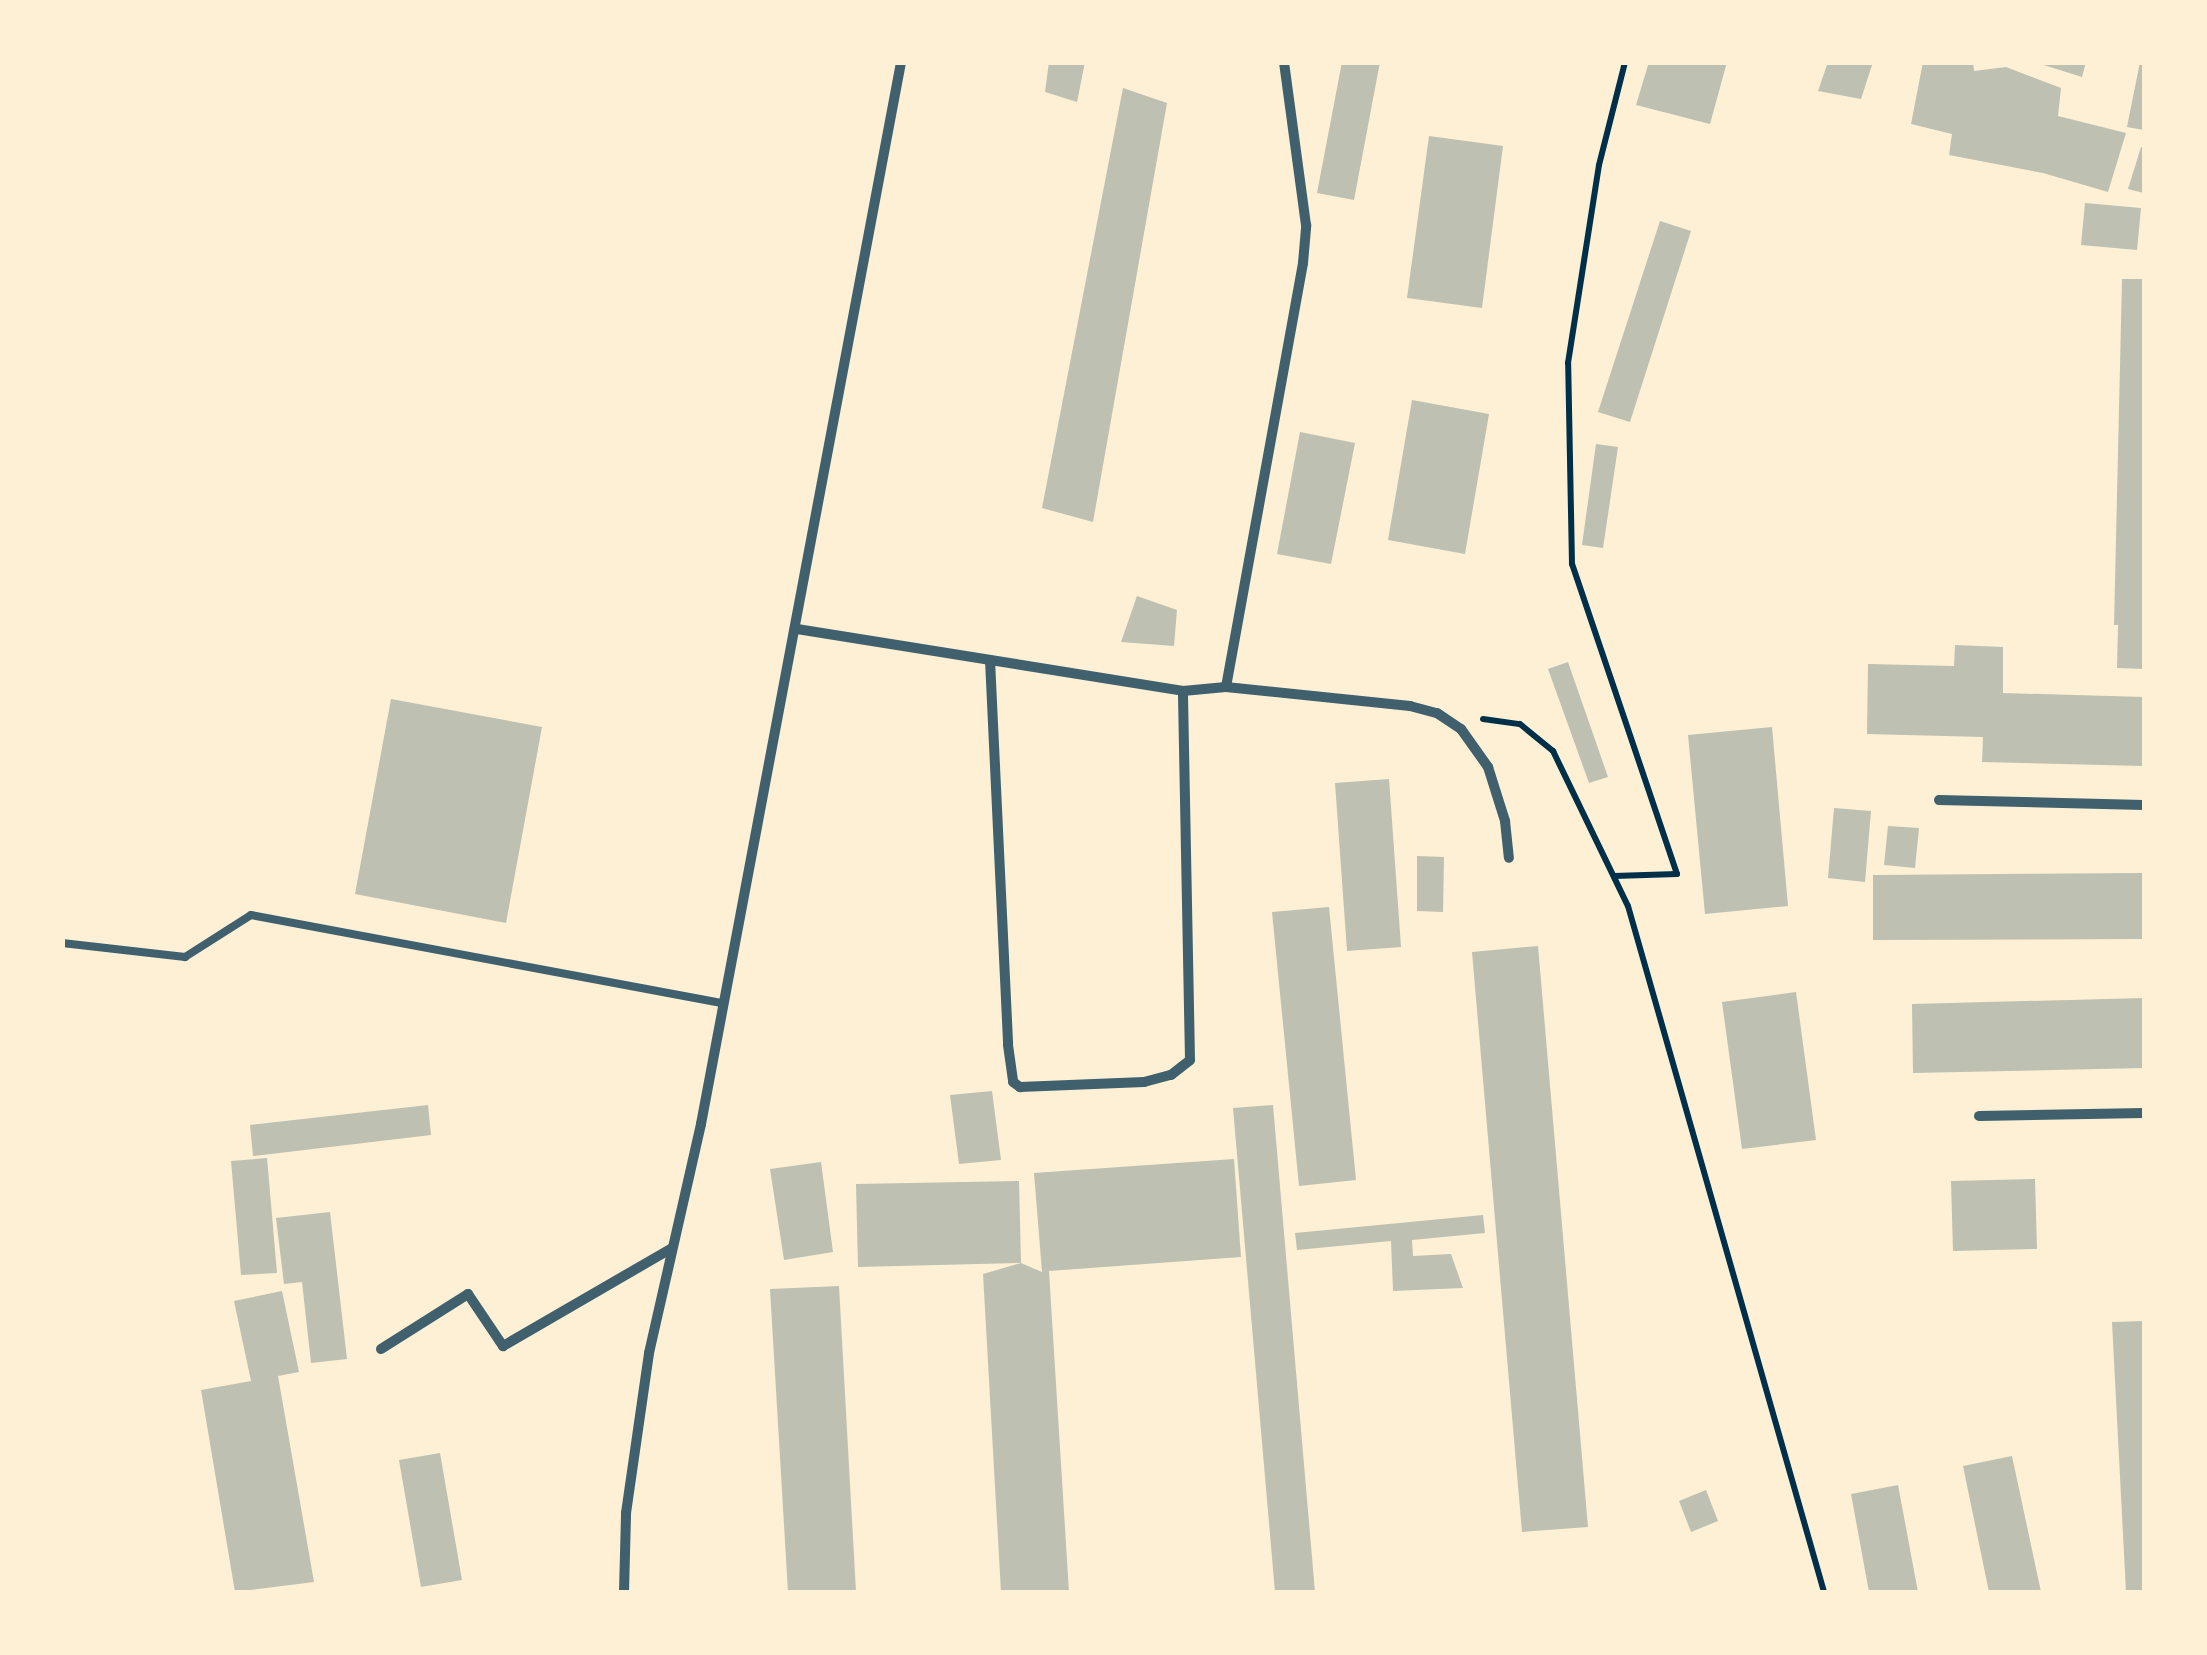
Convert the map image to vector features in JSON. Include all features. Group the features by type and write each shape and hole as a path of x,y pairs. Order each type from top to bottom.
{"street":[{"path":"624,1592 626,1513 649,1353 724,1003 901,62"},
{"path":"1226,687 1303,263 1306,225 1284,62"},
{"path":"797,629 1183,691 1226,687 1410,706 1437,713 1460,730 1488,767 1505,821 1508,858"},
{"path":"990,660 1008,1045 1013,1082 1020,1087 1144,1082 1171,1075 1190,1060 1183,691"},
{"path":"1939,800 2144,805"},
{"path":"1979,1116 2144,1112"},
{"path":"381,1349 468,1294 503,1346 672,1248"}],"lane":[{"path":"62,943 186,957 251,915 724,1003"}],"path":[{"path":"1614,876 1677,874 1572,564 1568,362 1599,165 1625,62"},
{"path":"1437,713 1520,724 1553,752 1628,906 1824,1592"}],"building":[{"path":"1049,62 1085,62 1077,102 1045,92"},
{"path":"1342,62 1380,62 1354,200 1317,193"},
{"path":"1649,62 1727,62 1710,124 1636,105"},
{"path":"1828,62 1873,62 1861,99 1818,91"},
{"path":"1923,62 1973,62 1974,71 2006,67 2061,88 2058,116 2126,133 2108,192 2043,173 1949,155 1952,134 1911,124"},
{"path":"2034,62 2086,62 2082,77"},
{"path":"2140,62 2144,62 2144,130 2127,127"},
{"path":"1123,88 1167,103 1093,522 1042,508"},
{"path":"1429,136 1503,146 1482,308 1407,298"},
{"path":"2141,147 2144,148 2144,193 2128,189"},
{"path":"2085,203 2141,208 2137,250 2081,245"},
{"path":"1660,221 1691,231 1630,422 1598,412"},
{"path":"2122,279 2144,279 2144,669 2117,668 2118,625 2114,625"},
{"path":"1412,400 1489,414 1465,554 1388,540"},
{"path":"1300,432 1355,443 1331,564 1277,554"},
{"path":"1596,444 1618,447 1603,548 1582,545"},
{"path":"1137,596 1177,610 1174,646 1121,642"},
{"path":"1955,645 2003,647 2003,693 2144,697 2143,766 1982,762 1983,737 1867,734 1868,664 1954,666"},
{"path":"1568,662 1608,777 1589,783 1548,669"},
{"path":"391,699 542,727 506,923 355,894"},
{"path":"1772,727 1788,906 1705,914 1688,735"},
{"path":"1389,779 1401,947 1347,951 1335,783"},
{"path":"1834,808 1871,811 1865,882 1828,878"},
{"path":"1888,826 1919,828 1915,868 1884,865"},
{"path":"1417,856 1444,857 1443,912 1417,911"},
{"path":"2144,873 2144,939 1873,940 1873,875"},
{"path":"1329,907 1356,1180 1299,1186 1272,912"},
{"path":"1538,946 1588,1527 1522,1532 1472,952"},
{"path":"1796,992 1816,1140 1742,1149 1722,1002"},
{"path":"2144,998 2144,1068 1913,1073 1912,1004"},
{"path":"992,1091 1001,1160 959,1164 950,1095"},
{"path":"428,1105 431,1135 253,1156 250,1125"},
{"path":"1273,1105 1315,1592 1275,1592 1233,1108"},
{"path":"267,1158 277,1273 241,1275 231,1161"},
{"path":"1234,1159 1241,1257 1049,1271 1069,1592 1001,1592 983,1274 1021,1263 1042,1272 1034,1173"},
{"path":"821,1162 833,1252 784,1260 770,1169"},
{"path":"2035,1179 2037,1249 1953,1251 1951,1181"},
{"path":"1019,1181 1021,1263 858,1267 856,1184"},
{"path":"330,1212 347,1359 311,1363 302,1282 284,1284 276,1218"},
{"path":"1483,1215 1485,1233 1412,1240 1413,1256 1451,1254 1463,1288 1393,1291 1391,1241 1297,1250 1295,1233"},
{"path":"839,1286 856,1592 788,1592 770,1289"},
{"path":"282,1291 299,1372 278,1376 314,1582 235,1592 201,1390 251,1381 234,1301"},
{"path":"2144,1321 2144,1592 2126,1592 2112,1322"},
{"path":"440,1453 462,1580 421,1587 399,1460"},
{"path":"2012,1456 2041,1592 1989,1592 1963,1466"},
{"path":"1898,1485 1918,1592 1869,1592 1851,1494"},
{"path":"1706,1490 1718,1521 1691,1532 1679,1501"}]}
